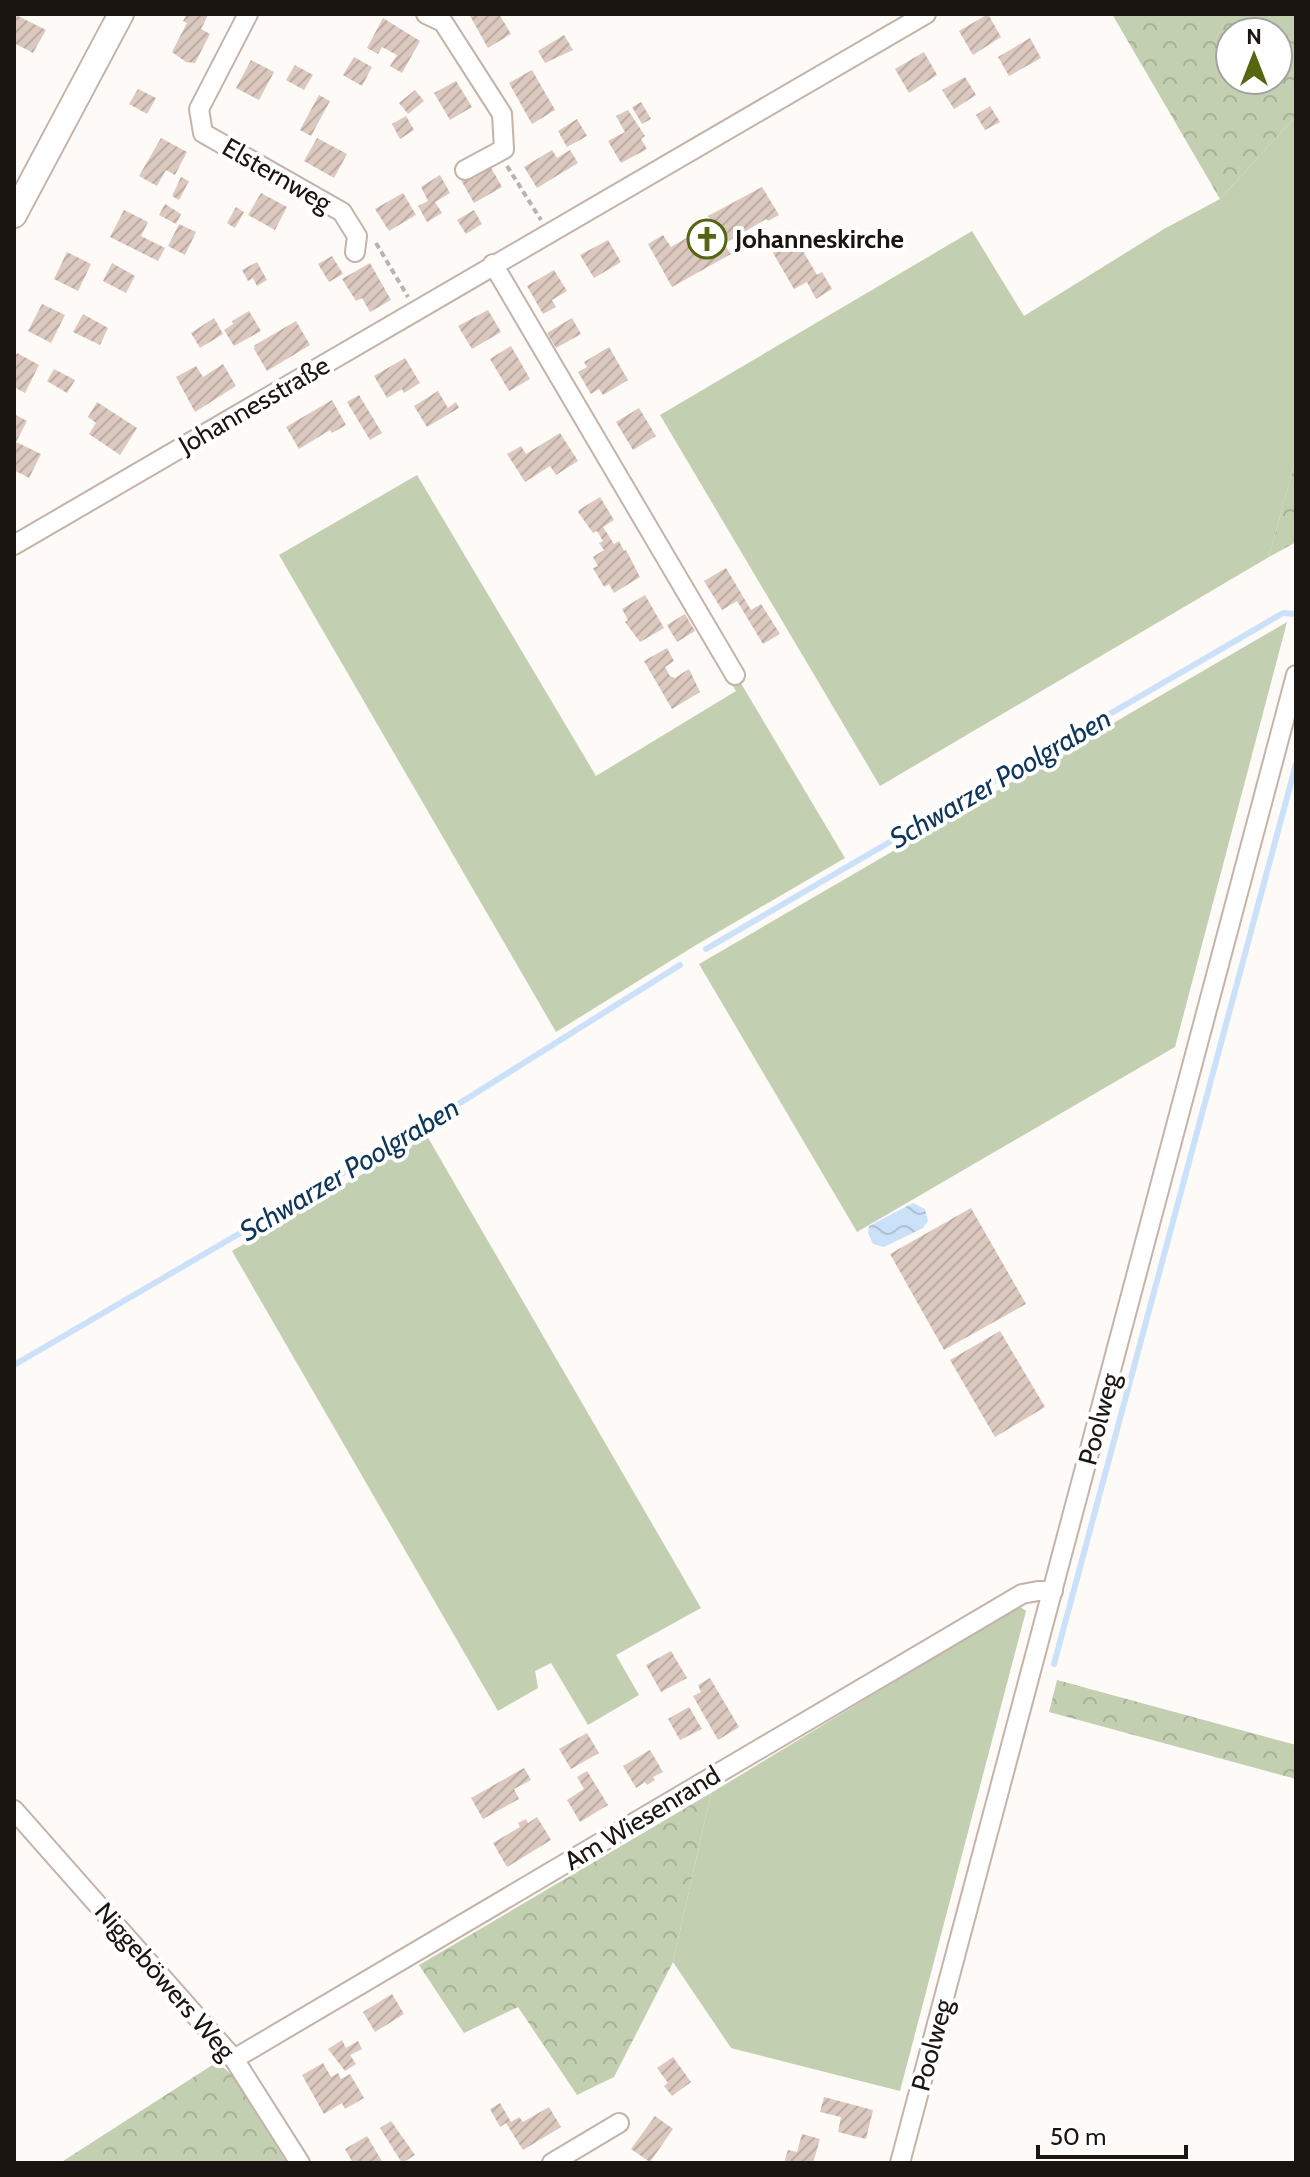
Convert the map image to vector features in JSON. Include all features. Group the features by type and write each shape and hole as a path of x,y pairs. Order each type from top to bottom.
{"main road":[{"path":"14,215 121,14"}],"street":[{"name":"Elsternweg","path":"248,14 199,109 203,133 342,212 353,226 356,244"},
{"path":"426,14 443,22 502,114 504,149 465,170"},
{"name":"Johannesstraße","path":"14,545 926,14"},
{"path":"493,264 735,675"},
{"name":"Poolweg","path":"900,2163 1296,675"},
{"name":"Am Wiesenrand","path":"234,2059 1022,1594 1053,1591"},
{"name":"Niggeböwers Weg","path":"14,1810 234,2059 300,2163"},
{"path":"552,2163 619,2123"}],"path":[{"path":"504,149 503,160 549,232"},
{"path":"356,244 376,243 416,310"}],"green space":[{"path":"1112,14 1296,14 1296,116 1220,199"},
{"path":"1296,116 1296,457 1269,557 880,786 660,415 972,231 1024,316 1164,229 1220,199"},
{"path":"1296,457 1296,542 1269,557"},
{"path":"417,475 596,776 736,691 729,679 736,675 845,858 556,1032 279,555"},
{"path":"1287,622 1175,1047 857,1232 699,964"},
{"path":"427,1136 701,1608 616,1655 639,1695 588,1725 551,1663 535,1671 538,1688 498,1711 232,1251"},
{"path":"1019,1606 1026,1611 900,2091 731,2048 673,1962 711,1793"},
{"path":"1057,1680 1296,1745 1296,1779 1049,1712"},
{"path":"711,1793 673,1962 614,2077 577,2095 518,2007 464,2033 419,1965"},
{"path":"217,2062 232,2075 287,2163 60,2163"}],"water":[{"path":"913,1203 925,1209 928,1221 923,1228 884,1247 873,1244 868,1233 869,1226"}],"building":[{"path":"14,14 46,30 33,53 14,43"},
{"path":"187,14 208,15 201,29 210,34 195,63 186,62 172,52 187,23 183,21"},
{"path":"469,14 499,14 511,34 488,48"},
{"path":"988,14 1001,37 973,55 959,31"},
{"path":"383,18 420,41 402,73 390,66 397,55 382,47 378,54 367,48"},
{"path":"564,35 573,50 545,63 538,51"},
{"path":"1030,38 1041,58 1009,76 998,57"},
{"path":"924,52 937,75 909,93 895,69"},
{"path":"354,57 372,67 362,86 343,75"},
{"path":"251,60 274,72 259,100 236,88"},
{"path":"295,65 313,75 304,90 286,80"},
{"path":"532,70 555,110 532,124 509,83"},
{"path":"965,77 976,95 954,109 942,90"},
{"path":"456,81 472,107 450,120 434,93"},
{"path":"138,89 156,98 147,114 129,104"},
{"path":"415,90 424,101 408,114 399,103"},
{"path":"319,95 330,101 311,136 300,130"},
{"path":"641,102 651,119 642,124 632,107"},
{"path":"990,106 1000,122 985,130 976,115"},
{"path":"628,110 645,136 641,139 647,149 621,163 608,141 625,132 616,116"},
{"path":"406,116 414,130 400,139 392,124"},
{"path":"577,119 587,136 567,147 558,131"},
{"path":"161,138 187,152 175,175 166,170 157,186 139,176"},
{"path":"317,138 347,154 334,178 304,161"},
{"path":"552,150 557,158 570,150 578,163 537,188 524,167"},
{"path":"489,164 502,187 474,203 461,180"},
{"path":"440,175 450,193 435,202 442,213 427,222 418,206 428,201 421,187"},
{"path":"181,177 189,181 179,200 172,196"},
{"name":"Johanneskirche","path":"762,187 779,215 768,221 766,219 724,244 731,254 672,287 648,244 663,235 671,247 712,223 708,216"},
{"path":"261,193 287,207 275,230 248,215"},
{"path":"403,193 416,215 389,231 375,209"},
{"path":"165,204 181,214 176,224 159,215"},
{"path":"236,207 244,212 235,228 227,223"},
{"path":"124,210 148,222 141,236 165,248 158,261 110,237"},
{"path":"474,210 482,224 466,234 457,220"},
{"path":"179,224 196,232 185,255 168,246"},
{"path":"796,239 817,275 822,272 832,289 816,299 807,282 794,289 773,253"},
{"path":"608,240 621,262 594,278 580,255"},
{"path":"67,252 91,264 78,291 54,279"},
{"path":"332,256 343,274 329,282 318,264"},
{"path":"257,262 267,280 257,286 253,278 248,281 242,270"},
{"path":"112,263 135,276 126,293 103,281"},
{"path":"370,263 391,300 370,312 362,298 356,301 342,279"},
{"path":"554,270 567,291 552,300 556,307 543,314 527,286"},
{"path":"42,304 65,315 51,343 28,331"},
{"path":"488,310 501,332 472,349 458,326"},
{"path":"249,311 261,331 234,346 224,330"},
{"path":"83,314 108,328 100,345 73,332"},
{"path":"214,318 223,334 200,348 191,333"},
{"path":"572,318 581,334 556,348 547,333"},
{"path":"296,321 310,345 267,371 254,349 255,345"},
{"path":"511,346 530,379 509,391 490,359"},
{"path":"609,347 628,380 603,395 599,389 591,394 578,372 587,367 584,362"},
{"path":"17,353 39,365 25,393 14,387 14,359"},
{"path":"405,358 420,383 404,393 402,389 387,398 374,376"},
{"path":"223,364 236,386 195,412 176,377 196,366 203,377"},
{"path":"54,369 75,380 67,393 47,381"},
{"path":"438,391 448,408 456,402 459,408 427,427 414,406"},
{"path":"359,395 382,433 370,440 347,402"},
{"path":"332,400 346,425 332,433 330,430 299,449 286,427"},
{"path":"97,402 137,428 120,455 89,434 96,423 88,417"},
{"path":"639,408 656,436 633,450 616,422"},
{"path":"14,414 27,421 16,442 41,454 29,478 14,470"},
{"path":"560,433 578,461 556,475 550,466 525,482 507,454 521,446 526,454"},
{"path":"600,497 614,520 603,527 614,544 619,541 626,550 640,577 614,593 609,584 604,587 593,568 598,566 593,557 604,550 599,543 603,541 578,512"},
{"path":"726,568 751,610 761,604 780,634 763,644 737,601 722,610 704,581"},
{"path":"645,595 664,628 640,642 625,622 628,620 622,609"},
{"path":"685,614 695,631 677,642 667,625"},
{"path":"667,648 674,661 665,667 670,676 675,678 689,669 700,692 672,709 644,661"},
{"path":"971,1208 1026,1304 944,1350 890,1254"},
{"path":"1000,1331 1045,1407 995,1437 950,1360"},
{"path":"671,1651 687,1678 661,1692 646,1665"},
{"path":"710,1678 739,1727 718,1740 693,1696 701,1692 698,1685"},
{"path":"689,1707 702,1729 680,1740 668,1719"},
{"path":"587,1733 599,1753 571,1769 559,1749"},
{"path":"650,1750 663,1772 653,1777 655,1780 647,1785 645,1782 636,1788 623,1766"},
{"path":"524,1768 531,1780 514,1789 519,1799 483,1819 471,1798"},
{"path":"587,1771 608,1805 580,1822 567,1800 584,1789 577,1777"},
{"path":"537,1817 551,1840 507,1867 493,1843 520,1827 518,1823 526,1819 528,1823"},
{"path":"392,1994 404,2014 375,2032 363,2012"},
{"path":"342,2040 346,2048 358,2041 362,2049 350,2055 356,2064 345,2071 328,2049"},
{"path":"673,2057 691,2082 672,2096 664,2086 668,2083 657,2068"},
{"path":"323,2063 331,2077 338,2073 341,2079 350,2074 364,2098 345,2109 342,2103 324,2114 302,2075"},
{"path":"824,2097 873,2110 866,2139 838,2132 841,2117 820,2112"},
{"path":"500,2103 511,2122 519,2117 523,2122 549,2107 561,2127 523,2150 506,2123 500,2127 490,2109"},
{"path":"655,2116 673,2129 650,2162 631,2149"},
{"path":"391,2121 415,2155 402,2163 380,2128"},
{"path":"802,2134 820,2139 813,2163 784,2163 788,2150 797,2152"},
{"path":"367,2136 383,2163 353,2163 345,2149"}],"waterway":[{"name":"Schwarzer Poolgraben","path":"706,949 1283,613 1296,614"},
{"path":"1054,1664 1296,764"},
{"name":"Schwarzer Poolgraben","path":"14,1365 417,1130 680,965"}],"place":[{"name":"Johanneskirche","path":"707,239"}]}
